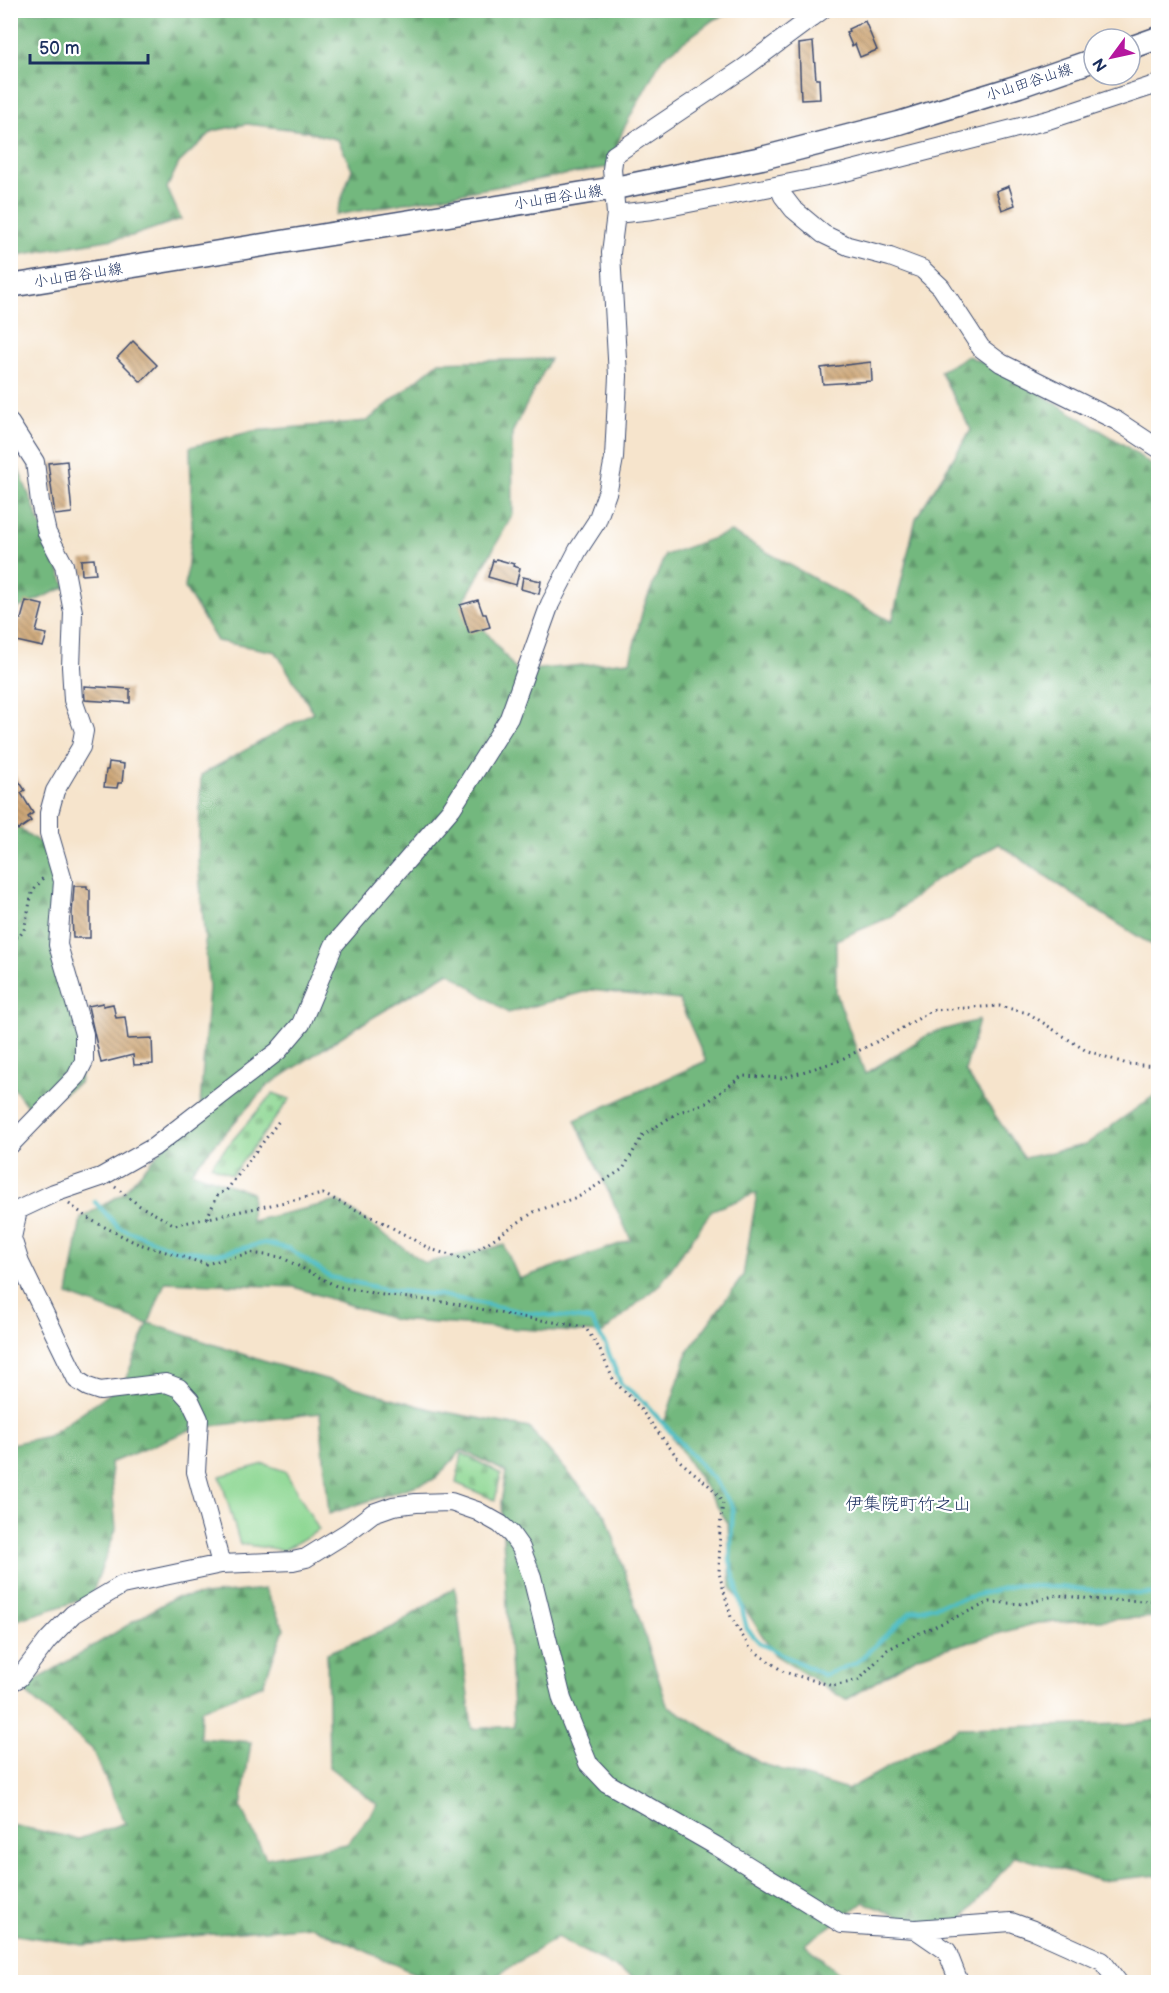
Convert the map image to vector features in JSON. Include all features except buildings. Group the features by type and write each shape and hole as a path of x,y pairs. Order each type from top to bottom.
{"main road":[{"path":"1142,44 1158,38"},
{"name":"小山田谷山線","path":"10,286 615,188 762,158 899,123 1082,64"}],"street":[{"path":"221,1563 196,1472 199,1419 190,1400 178,1388 166,1383 100,1391 77,1380 20,1263 11,1238 14,1207 101,1177 154,1147 278,1051 301,1024 334,945 452,808 509,717 550,604 578,550 597,521 608,490 614,458 617,418 611,254 616,214 612,169 614,155 744,68 822,10"},
{"path":"616,214 653,210 779,187 849,171 1037,123 1158,84"},
{"path":"779,187 793,209 823,234 848,246 890,257 922,270 941,287 981,348 1000,363 1117,421 1158,448"},
{"path":"10,423 35,462 47,533 64,565 73,612 71,667 73,699 84,731 81,747 55,791 49,813 49,834 63,881 58,945 84,1034 84,1061 76,1077 10,1145"},
{"path":"10,1683 19,1678 48,1640 73,1614 122,1585 221,1563 293,1561 306,1558 348,1532 373,1513 393,1506 451,1502 477,1511 505,1528 521,1548 532,1577 562,1699 588,1762 607,1783 718,1847 842,1924 915,1929 1011,1922 1102,1961 1118,1983"},
{"path":"915,1929 947,1951 958,1983"}],"path":[{"path":"10,938 19,937 24,930 33,893 56,859"},
{"path":"101,1177 140,1206 175,1225 323,1194 382,1222 430,1249 463,1259 534,1212 580,1196 623,1169 643,1135 677,1113 706,1103 742,1076 783,1078 838,1061 933,1010 999,1006 1028,1013 1085,1050 1127,1064 1158,1066"},
{"path":"207,1218 218,1194 226,1191 279,1121"},
{"path":"54,1193 91,1220 136,1243 206,1264 250,1253 281,1257 336,1286 382,1295 452,1303 585,1327 599,1348 614,1381 634,1401 681,1462 712,1488 723,1503 719,1573 731,1617 750,1648 784,1672 833,1686 859,1680 887,1650 990,1602 1024,1604 1056,1595 1100,1600 1158,1601"}],"green space":[{"path":"11,11 731,11 713,20 662,58 623,130 609,167 336,215 352,169 338,140 305,131 247,124 213,131 179,163 167,188 181,219 132,236 11,256"},
{"path":"968,356 1005,372 1126,446 1158,470 1158,949 999,844 937,879 890,917 836,940 836,992 865,1074 931,1033 979,1020 965,1071 1024,1158 1085,1145 1158,1093 1158,1617 1037,1623 918,1656 846,1700 775,1655 731,1587 728,1523 664,1424 688,1351 743,1276 757,1193 712,1210 661,1283 603,1333 395,1320 294,1287 165,1282 149,1323 263,1361 430,1409 529,1428 607,1517 667,1705 760,1763 847,1790 959,1728 1127,1724 1158,1720 1158,1875 1100,1881 1015,1856 947,1938 864,1902 805,1944 849,1982 642,1982 557,1937 487,1982 433,1982 311,1926 83,1945 11,1934 11,1825 79,1839 125,1823 92,1749 21,1689 173,1598 265,1589 284,1629 263,1685 201,1710 200,1738 251,1742 241,1808 266,1858 347,1844 378,1805 329,1767 327,1653 393,1627 455,1587 472,1729 514,1726 501,1502 506,1472 462,1450 435,1479 329,1514 320,1413 195,1428 110,1463 116,1529 91,1597 11,1622 11,1444 48,1436 124,1383 148,1324 68,1295 81,1218 122,1194 200,1106 209,987 198,861 201,775 313,712 276,652 217,641 185,588 192,527 190,447 253,431 367,421 439,362 550,359 512,433 513,514 463,603 517,671 630,661 643,609 665,555 731,532 892,622 916,518 971,430 940,371","holes":["449,972 508,1013 591,990 679,1000 706,1061 575,1120 631,1240 519,1279 504,1245 425,1263 338,1201 251,1221 252,1193 191,1171 267,1086 347,1033"]},
{"path":"11,454 66,587 11,611"},
{"path":"11,822 54,853 66,956 88,1035 79,1083 32,1113 11,1084"},
{"path":"273,1093 290,1099 232,1175 211,1165"},
{"path":"462,1453 501,1474 495,1500 456,1483"},
{"path":"264,1464 285,1471 319,1530 284,1550 240,1544 220,1476"}],"waterway":[{"path":"95,1202 118,1227 177,1250 217,1254 265,1243 290,1249 330,1277 388,1290 440,1295 528,1313 591,1320 606,1346 621,1384 642,1400 714,1480 733,1507 730,1560 747,1629 761,1644 824,1675 856,1663 911,1612 1016,1585 1158,1594"}],"district":[{"name":"伊集院町竹之山","path":"908,1504"}]}
